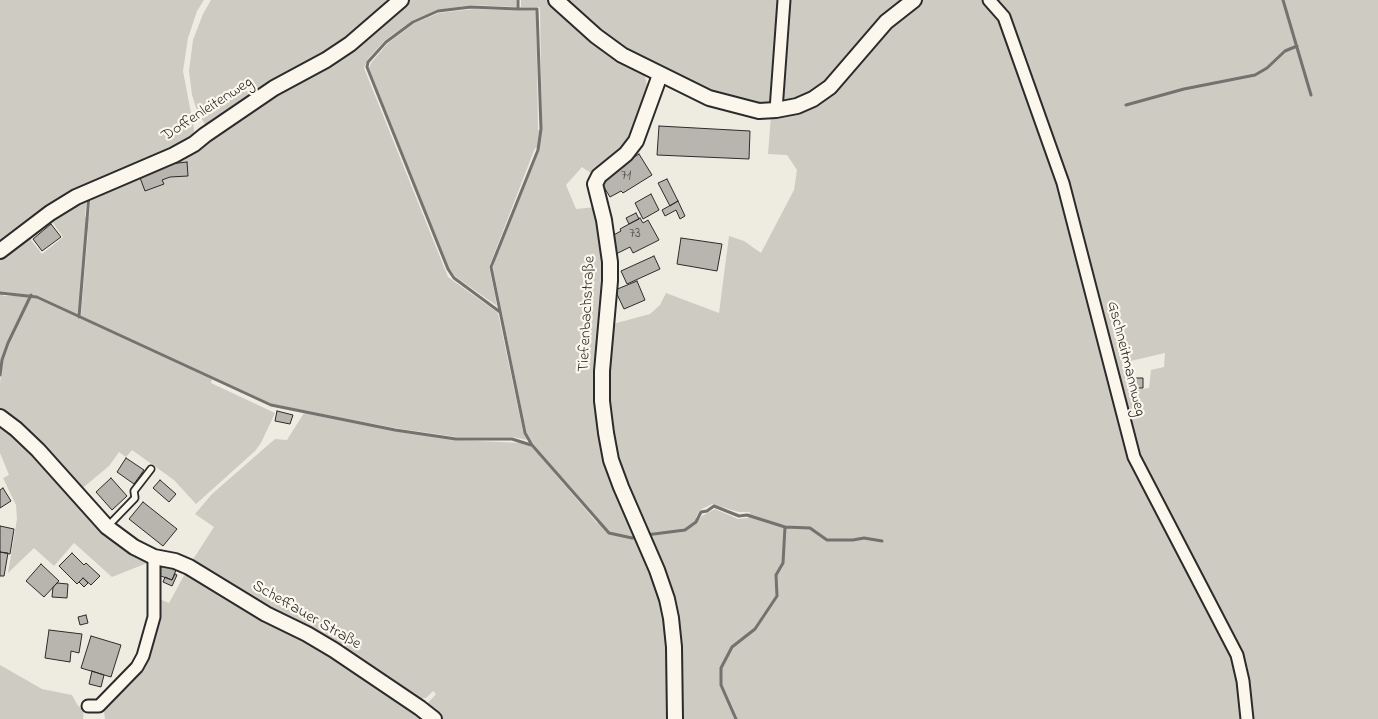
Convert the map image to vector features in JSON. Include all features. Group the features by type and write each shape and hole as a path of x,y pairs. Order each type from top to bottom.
{"street":[{"name":"Doffenleitenweg","path":"0,251 50,213 76,197 174,155 194,144 274,88 326,60 350,44 402,0"},
{"path":"556,0 596,36 622,55 709,98 759,110 776,110 796,106 813,99 830,87 886,22 914,0"},
{"path":"776,110 784,0"},
{"name":"Gschneitmannweg","path":"989,0 1004,17 1063,183 1134,457 1237,655 1243,681 1247,719"},
{"name":"Tiefenbachstraße","path":"660,75 636,141 626,154 598,176 595,184 604,220 610,262 602,371 602,401 606,433 611,460 650,552 667,599 674,647 675,719"},
{"name":"Scheffauer Straße","path":"0,417 38,450 107,527 134,547 154,557 175,561 189,567 266,614 307,634 434,719"},
{"path":"88,706 99,706 137,667 143,656 154,617 154,557"}],"lane":[{"path":"107,527 135,498 134,491 152,469"}],"shaded area":[{"path":"0,0 204,0 197,11 188,38 183,71 194,129 193,140 127,171 0,248"},
{"path":"211,0 396,0 354,37 209,126 205,124 198,114 192,95 189,71 193,40 203,14"},
{"path":"407,0 516,0 516,7 473,5 438,10 413,20 385,40 367,60 364,68 448,277 498,313 523,432 527,440 513,437 457,437 395,428 271,404 81,316 88,231 85,230 79,315 39,296 3,292 3,296 29,296 7,342 0,365 0,255 27,235 42,254 63,237 49,217 87,195 85,217 89,218 91,194 187,153"},
{"path":"521,0 550,0 638,68 645,76 647,86 632,139 623,152 594,175 582,167 566,185 576,209 597,207 606,267 602,434 665,601 672,719 441,719 429,709 428,703 436,694 433,691 426,698 415,699 190,564 214,527 195,514 212,494 275,439 287,440 304,413 396,431 457,440 522,443 532,447 597,523 601,522 535,446 526,432 493,268 498,249 540,149 535,148 489,267 497,306 456,277 448,267 369,68 388,43 415,23 439,13 474,9 536,11 538,130 542,131 540,10 539,7 521,7"},
{"path":"562,0 781,0 773,102 768,106 759,107 693,87 604,39"},
{"path":"787,0 908,0 822,88 783,105 781,99"},
{"path":"919,0 1378,0 1378,719 1249,719 1233,652 1244,719 677,719 677,649 624,488 605,403 613,324 650,314 660,305 666,293 719,313 729,236 744,241 761,253 794,190 797,170 787,155 768,154 771,116 807,108 882,31","holes":["1165,353 1164,367 1151,370 1149,388 1130,391 1122,363","712,504 739,512 750,512 748,518 738,519 715,509 702,516 696,523 696,517 700,510"]},
{"path":"31,297 38,298 212,379 211,383 275,413 261,443 255,451 196,504 174,480 132,450 126,457 119,452 109,466 79,491 0,411 0,383 3,361"},
{"path":"0,420 148,561 147,563 112,577 74,543 54,566 34,548 8,573 17,519 16,505 3,478 9,475 0,453"},
{"path":"187,570 316,644 428,719 105,719 104,712 107,703 139,671 157,598 169,603"},
{"path":"0,665 42,689 72,695 78,706 84,709 83,719 0,719"}],"building":[{"path":"659,126 750,131 749,159 657,155"},
{"path":"639,154 652,175 623,193 621,191 610,197 599,179"},
{"path":"187,162 188,176 170,177 162,180 164,184 145,191 139,175 170,164"},
{"path":"667,179 678,201 670,206 658,183"},
{"path":"651,194 659,210 643,219 635,203"},
{"path":"678,201 685,216 680,219 676,210 665,216 662,210"},
{"path":"636,213 639,219 629,224 626,218"},
{"path":"640,218 643,223 648,220 659,240 633,253 630,247 616,254 608,238"},
{"path":"51,224 61,237 42,251 33,239"},
{"path":"681,238 722,244 717,271 677,264"},
{"path":"654,256 660,269 627,284 621,271"},
{"path":"637,281 645,300 624,309 615,290"},
{"path":"1133,378 1143,378 1143,388 1133,388"},
{"path":"277,411 293,415 290,424 275,421"},
{"path":"126,458 144,470 134,484 117,472"},
{"path":"111,478 127,496 112,510 96,492"},
{"path":"160,480 176,494 169,502 153,488"},
{"path":"3,488 11,501 0,508 0,490"},
{"path":"143,502 177,529 163,546 129,519"},
{"path":"0,526 14,529 10,554 0,552"},
{"path":"0,552 8,553 4,576 0,576"},
{"path":"72,553 84,565 86,563 100,576 91,585 83,578 77,584 59,566"},
{"path":"41,564 59,581 44,597 26,581"},
{"path":"162,565 176,570 172,580 158,575"},
{"path":"175,574 177,575 172,586 163,582 165,577 172,580"},
{"path":"83,578 88,583 84,587 79,582"},
{"path":"57,583 68,584 67,598 52,597 53,587"},
{"path":"86,615 88,623 80,625 78,617"},
{"path":"49,630 82,634 79,653 71,651 70,662 45,658"},
{"path":"91,636 121,645 111,677 81,668"},
{"path":"92,671 104,675 101,687 89,684"}],"waterway":[{"path":"518,0 518,9 537,9 541,129 538,150 491,267 525,433 532,445 609,533 632,538 640,536"},
{"path":"1283,0 1311,95"},
{"path":"500,312 454,278 448,269 367,67 368,62 386,42 413,22 438,11 471,7 518,9"},
{"path":"1126,105 1184,89 1255,75 1267,68 1285,51 1297,46"},
{"path":"79,317 89,195"},
{"path":"0,293 37,297 271,405 395,430 456,439 512,439 531,445"},
{"path":"0,375 2,360 8,343 31,295"},
{"path":"646,535 685,530 696,522 701,512 707,511 714,506 739,516 747,515 785,527 810,528 827,540 864,538 882,541"},
{"path":"736,719 721,685 721,668 732,647 755,629 777,596 776,575 783,563 785,527"}]}
